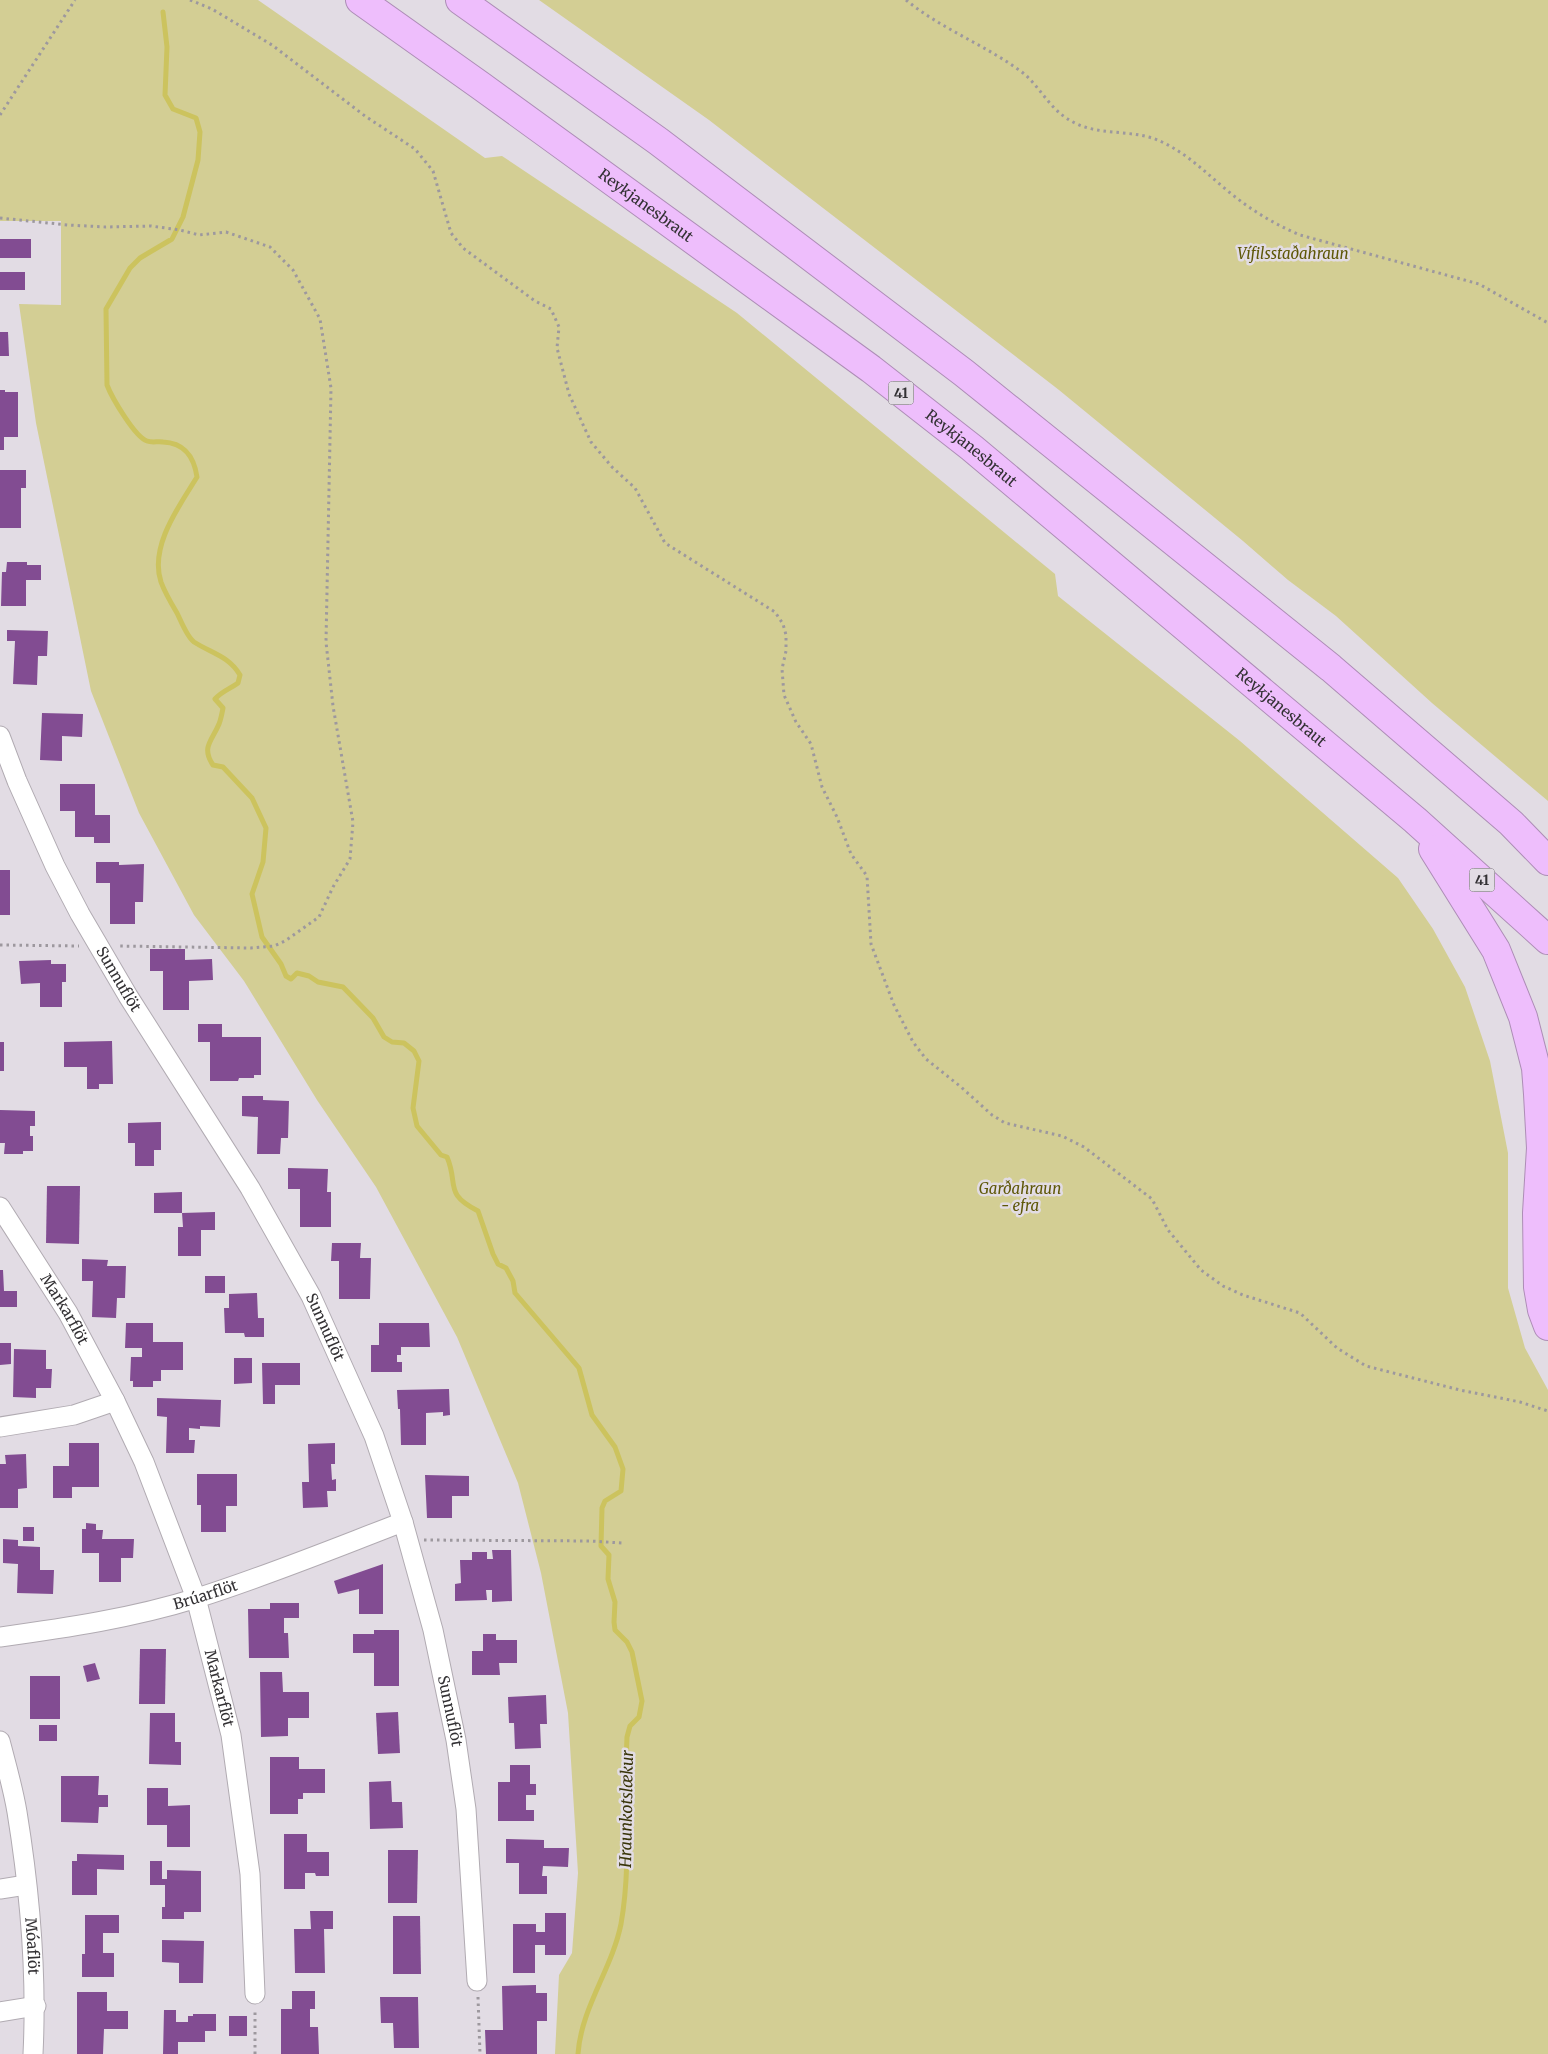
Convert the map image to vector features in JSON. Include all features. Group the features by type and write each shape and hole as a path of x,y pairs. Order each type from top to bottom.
{"highway":[{"name":"Reykjanesbraut","path":"360,0 497,97 871,369 972,448 1415,820 1548,940"},
{"path":"460,0 658,141 972,379 1324,662 1511,822 1548,861"},
{"path":"1415,820 1496,950 1524,1017 1536,1068 1542,1148 1537,1213 1538,1287 1542,1310 1548,1326"},
{"path":"1511,822 1548,846"}],"street":[{"name":"Sunnuflöt","path":"0,736 16,781 55,866 80,914 128,996 250,1188 311,1296 374,1436 404,1522 433,1630 456,1740 466,1809 477,1981"},
{"name":"Markarflöt","path":"3,1218 68,1313 115,1401 144,1462 196,1598 231,1735 250,1874 255,1994"},
{"path":"0,1427 74,1415 115,1401"},
{"name":"Brúarflöt","path":"0,1637 88,1625 196,1598 404,1522"},
{"name":"Móaflöt","path":"0,1741 3,1767 16,1811 32,1936 36,2006 33,2054"},
{"path":"0,1889 26,1884"},
{"path":"0,2012 36,2006"}],"path":[{"path":"0,115 74,0"},
{"path":"190,0 212,9 272,45 365,116 415,149 433,171 452,234 463,248 535,301 551,309 559,327 557,348 569,394 591,442 612,467 635,488 665,543 774,612 783,624 786,635 786,651 782,669 784,695 796,722 811,744 822,788 837,817 851,854 867,876 871,944 894,1005 913,1042 926,1059 961,1087 992,1116 1005,1123 1062,1136 1084,1147 1152,1199 1174,1236 1202,1270 1223,1286 1242,1295 1300,1314 1337,1348 1366,1366 1460,1390 1520,1402 1548,1411"},
{"path":"906,0 943,25 1022,72 1046,101 1064,117 1078,125 1161,141 1188,156 1229,191 1276,225 1300,235 1479,284 1548,323"},
{"path":"0,218 68,225 106,227 151,226 199,235 226,232 270,247 294,270 320,319 331,388 326,642 333,706 353,822 350,859 333,887 319,917 285,942 274,946 251,948 0,945"},
{"path":"409,1543 425,1540 592,1541 622,1543"},
{"path":"477,1981 480,2054"},
{"path":"255,1994 255,2054"}],"green space":[{"name":"Garðahraun - efra","path":"0,0 258,0 485,158 502,156 737,313 1055,574 1058,596 1240,741 1398,878 1433,929 1465,987 1490,1061 1508,1153 1508,1288 1525,1348 1548,1390 1548,2054 555,2054 559,1975 572,1953 578,1873 568,1713 541,1573 518,1483 457,1337 376,1187 317,1100 244,981 194,915 139,813 91,691 36,423 19,304 61,305 61,221 0,221"},
{"name":"Vífilsstaðahraun","path":"539,0 1548,0 1548,801 1432,703 1336,616 1288,580 1059,390 709,120"}],"building":[{"path":"0,239 31,239 31,258 0,258"},
{"path":"0,272 25,272 25,290 0,290"},
{"path":"0,332 8,332 9,356 0,356"},
{"path":"0,390 18,392 18,437 4,437 4,450 0,450"},
{"path":"0,470 26,470 26,488 21,488 21,528 0,528"},
{"path":"7,562 27,562 27,565 41,565 41,580 26,580 26,606 1,606 2,572 6,572"},
{"path":"7,630 48,631 47,656 38,656 37,685 13,684 15,641 7,641"},
{"path":"42,713 83,714 82,737 62,736 62,761 40,760"},
{"path":"60,784 95,784 95,815 110,815 110,843 94,843 94,837 75,837 75,811 60,811"},
{"path":"96,862 119,862 119,865 144,864 143,902 135,902 135,924 110,924 110,883 96,883"},
{"path":"0,870 10,870 10,915 0,915"},
{"path":"150,949 185,949 185,960 212,959 213,980 189,981 189,1010 163,1010 163,971 150,971"},
{"path":"51,960 51,964 66,964 66,982 62,982 62,1007 40,1007 40,983 21,984 19,961"},
{"path":"198,1024 222,1024 222,1037 261,1037 261,1075 254,1075 254,1078 239,1078 238,1081 210,1081 210,1042 198,1042"},
{"path":"112,1041 113,1084 99,1084 99,1089 87,1089 87,1067 64,1067 64,1042"},
{"path":"0,1042 4,1042 4,1071 0,1071"},
{"path":"242,1096 263,1096 263,1100 289,1101 288,1138 281,1138 280,1154 257,1154 258,1117 242,1116"},
{"path":"0,1110 35,1111 35,1126 30,1126 30,1136 33,1136 33,1151 23,1151 23,1154 4,1154 5,1143 0,1143"},
{"path":"161,1122 161,1150 154,1150 154,1166 135,1166 135,1143 128,1143 128,1123"},
{"path":"288,1168 328,1169 327,1192 331,1192 331,1227 300,1227 300,1189 288,1189"},
{"path":"47,1186 80,1186 79,1244 46,1243"},
{"path":"182,1192 182,1213 154,1213 154,1193"},
{"path":"215,1212 215,1230 201,1230 201,1256 178,1256 178,1227 183,1227 182,1213"},
{"path":"332,1243 361,1243 360,1258 371,1258 370,1299 339,1299 339,1261 331,1261"},
{"path":"82,1259 108,1260 107,1266 126,1266 125,1298 117,1298 116,1318 92,1317 93,1281 82,1281"},
{"path":"0,1270 3,1270 4,1291 17,1291 17,1307 0,1307"},
{"path":"205,1276 225,1276 225,1293 205,1293"},
{"path":"257,1293 258,1318 264,1318 264,1337 245,1337 244,1333 225,1333 224,1308 229,1308 229,1294"},
{"path":"126,1323 153,1323 153,1342 183,1342 183,1370 161,1370 161,1381 153,1381 153,1387 133,1387 133,1381 130,1381 131,1357 142,1357 142,1348 125,1348"},
{"path":"379,1323 429,1323 430,1347 401,1347 401,1355 397,1355 397,1362 402,1362 402,1372 371,1372 371,1345 379,1345"},
{"path":"0,1343 11,1343 11,1364 0,1365"},
{"path":"14,1349 46,1350 46,1369 52,1369 51,1388 36,1388 36,1398 13,1397"},
{"path":"234,1358 252,1358 252,1383 234,1384"},
{"path":"262,1363 300,1363 300,1385 275,1385 275,1404 263,1404"},
{"path":"449,1389 450,1415 443,1416 443,1412 426,1413 426,1445 401,1445 400,1409 398,1409 397,1390"},
{"path":"157,1398 221,1400 220,1427 200,1426 200,1429 189,1428 189,1440 195,1440 194,1453 166,1453 167,1417 157,1416"},
{"path":"69,1443 99,1443 99,1487 72,1487 72,1498 53,1498 53,1466 69,1466"},
{"path":"335,1443 335,1464 331,1464 332,1480 336,1479 336,1491 327,1491 328,1507 303,1508 302,1482 309,1482 308,1444"},
{"path":"26,1454 27,1488 18,1489 18,1508 0,1508 0,1464 6,1464 5,1455"},
{"path":"197,1474 237,1474 237,1506 226,1506 226,1532 201,1532 201,1505 197,1505"},
{"path":"425,1475 469,1476 469,1496 452,1496 452,1518 427,1518"},
{"path":"86,1523 96,1524 96,1530 103,1530 102,1539 134,1539 133,1558 121,1558 121,1582 99,1582 99,1553 82,1553 82,1529 86,1529"},
{"path":"23,1527 34,1527 34,1541 23,1541"},
{"path":"3,1539 18,1540 18,1546 40,1547 40,1570 54,1570 53,1594 17,1593 18,1564 3,1563"},
{"path":"492,1550 511,1550 512,1601 492,1602 492,1590 486,1590 487,1600 455,1601 455,1584 461,1583 460,1560 472,1560 472,1552 487,1552 487,1559 493,1559"},
{"path":"383,1564 383,1614 359,1614 359,1589 338,1594 334,1581"},
{"path":"270,1603 299,1603 299,1618 284,1618 284,1633 288,1633 289,1658 249,1658 248,1609 270,1609"},
{"path":"374,1630 399,1630 399,1686 374,1686 374,1653 353,1653 353,1634 374,1634"},
{"path":"483,1634 496,1634 496,1640 517,1640 517,1663 499,1663 500,1675 472,1675 472,1651 483,1651"},
{"path":"140,1649 166,1649 165,1704 139,1704"},
{"path":"95,1663 100,1679 87,1682 83,1666"},
{"path":"260,1672 282,1672 283,1692 309,1692 309,1718 288,1718 288,1736 261,1737"},
{"path":"30,1676 60,1676 60,1719 30,1719"},
{"path":"546,1695 547,1724 540,1724 541,1748 515,1749 514,1723 509,1723 508,1697"},
{"path":"398,1712 400,1753 378,1754 376,1713"},
{"path":"150,1713 175,1713 175,1742 181,1742 181,1765 149,1764"},
{"path":"39,1725 57,1725 57,1741 39,1741"},
{"path":"270,1757 299,1757 299,1769 325,1769 325,1793 303,1793 303,1799 298,1799 298,1814 270,1814"},
{"path":"510,1765 530,1765 530,1784 536,1784 536,1795 526,1795 526,1810 534,1810 534,1821 498,1821 498,1782 510,1782"},
{"path":"61,1776 99,1776 98,1795 108,1795 108,1807 99,1807 98,1823 61,1822"},
{"path":"391,1781 392,1802 402,1802 403,1828 370,1829 369,1782"},
{"path":"147,1788 168,1788 168,1806 190,1805 190,1847 167,1847 167,1825 147,1825"},
{"path":"284,1834 307,1834 307,1852 329,1852 329,1876 316,1876 315,1873 305,1873 305,1889 284,1889"},
{"path":"506,1839 544,1840 544,1848 569,1848 568,1867 543,1866 542,1876 547,1876 547,1894 519,1894 519,1863 506,1863"},
{"path":"388,1850 418,1850 417,1903 388,1903"},
{"path":"77,1854 124,1855 124,1870 97,1869 97,1895 72,1895 72,1861 77,1861"},
{"path":"150,1861 162,1861 162,1879 167,1879 167,1870 201,1871 201,1912 184,1912 184,1919 162,1919 162,1907 165,1907 165,1885 150,1885"},
{"path":"310,1911 333,1911 333,1929 324,1929 325,1973 295,1973 294,1929 311,1929"},
{"path":"545,1913 566,1913 566,1955 545,1955 545,1945 535,1945 535,1973 513,1973 513,1924 536,1924 536,1932 545,1932"},
{"path":"85,1915 119,1915 119,1933 103,1933 103,1953 114,1953 114,1977 82,1977 82,1954 85,1954"},
{"path":"393,1916 420,1916 421,1974 393,1974"},
{"path":"162,1940 204,1941 203,1983 179,1983 179,1963 162,1962"},
{"path":"536,1985 536,1993 547,1993 547,2021 537,2021 537,2054 486,2054 485,2030 503,2030 502,1986"},
{"path":"292,1991 315,1991 315,2009 310,2009 310,2027 318,2027 319,2054 281,2054 281,2009 292,2009"},
{"path":"77,1992 107,1992 107,2011 128,2011 128,2029 104,2029 103,2054 77,2054"},
{"path":"380,1997 418,1997 419,2048 394,2048 393,2023 381,2023"},
{"path":"164,2010 176,2010 176,2022 188,2022 188,2016 193,2016 193,2014 216,2014 216,2031 205,2031 205,2042 178,2042 178,2054 163,2054"},
{"path":"229,2016 247,2016 247,2036 229,2036"}],"waterway":[{"name":"Hraunkotslækur","path":"163,12 167,47 165,95 173,109 196,118 200,132 198,160 183,217 172,239 140,258 130,268 106,309 107,385 124,416 142,438 149,442 171,443 183,448 191,457 196,470 197,477 168,526 159,554 158,568 164,590 189,636 194,642 231,663 240,675 238,683 215,699 223,708 219,724 209,744 208,753 213,765 223,767 252,798 266,828 263,862 252,894 262,937 281,964 286,976 291,979 297,973 309,976 318,982 343,987 373,1018 384,1037 392,1042 404,1043 414,1051 419,1061 413,1108 417,1126 441,1155 447,1157 456,1193 467,1205 478,1211 493,1254 498,1264 506,1268 513,1281 515,1293 579,1368 592,1415 615,1447 623,1469 621,1491 605,1501 602,1508 601,1546 609,1555 608,1579 615,1602 615,1630 627,1642 632,1652 642,1701 639,1717 630,1726 627,1737 627,1854 621,1924 617,1941 585,2021 580,2037 578,2054"}]}
